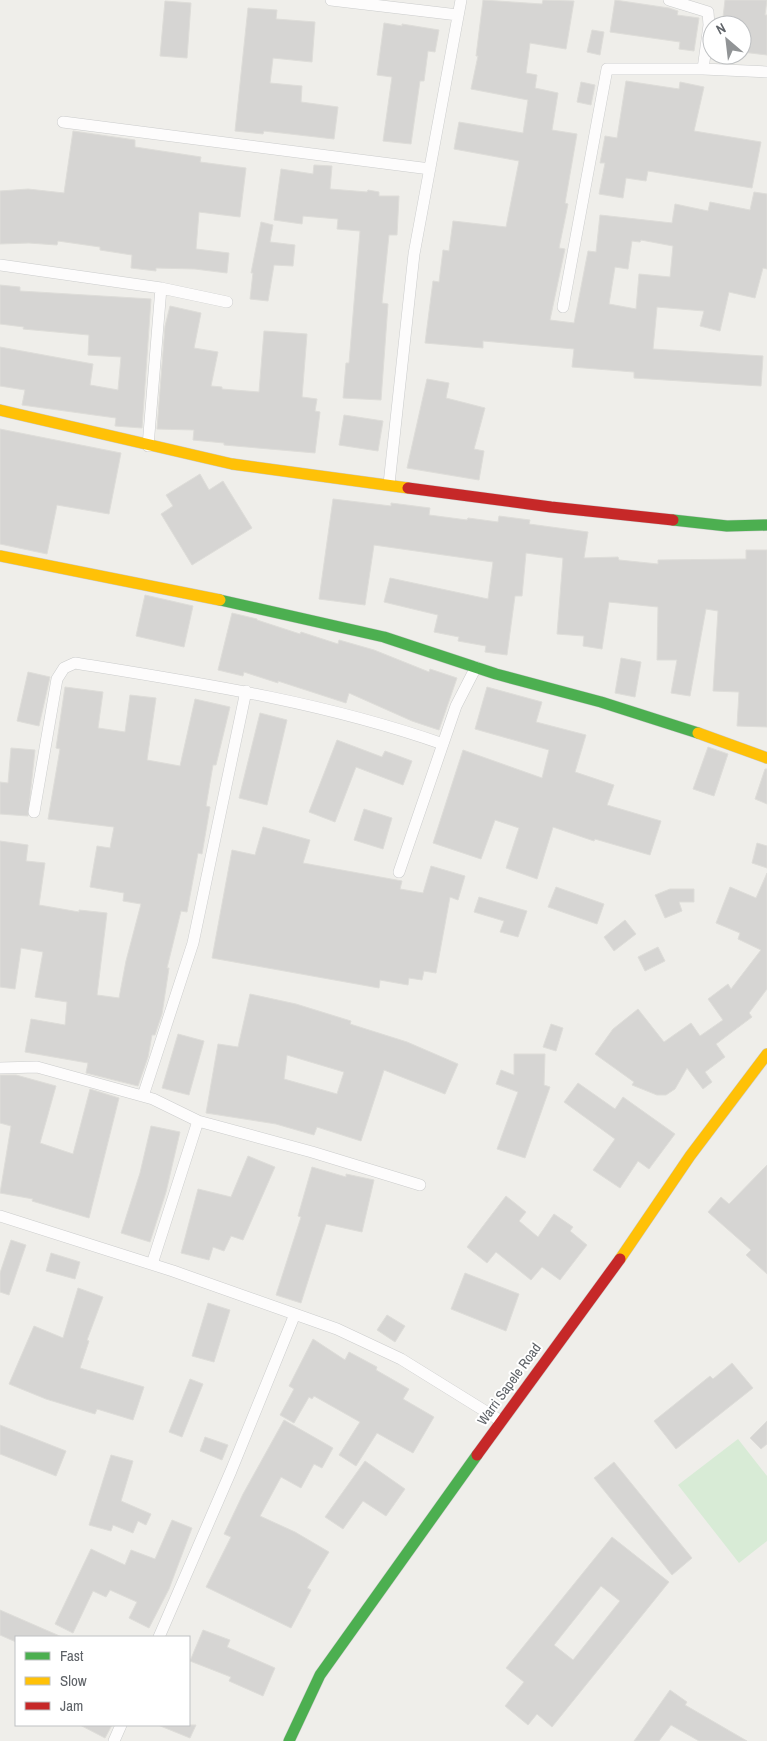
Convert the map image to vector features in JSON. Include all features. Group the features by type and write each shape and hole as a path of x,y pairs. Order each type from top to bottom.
{"main road":[{"path":"0,410 148,446 232,464 610,513 728,526 767,525"},
{"path":"0,556 154,585 384,637 601,702 731,744 767,758"},
{"name":"Warri Sapele Road","path":"291,1736 320,1676 501,1421 609,1275 690,1156 767,1054"}],"street":[{"path":"331,0 458,15"},
{"path":"388,484 414,254 461,0"},
{"path":"669,0 702,4 708,12 709,25 703,68"},
{"path":"563,307 607,69 703,68 767,72"},
{"path":"63,122 430,169"},
{"path":"0,265 161,288 227,302"},
{"path":"148,446 161,288"},
{"path":"34,812 58,678 64,668 75,663 246,691 395,727 443,744"},
{"path":"398,872 456,706 476,666"},
{"path":"143,1096 192,943 246,691"},
{"path":"0,1068 37,1067 143,1096 198,1121 312,1152 420,1185"},
{"path":"152,1264 198,1121"},
{"path":"0,1216 152,1264 337,1329 401,1359 501,1421"},
{"path":"159,1636 231,1471 295,1314"},
{"path":"114,1741 121,1726"},
{"path":"291,1736 304,1741"}],"green space":[{"path":"738,1439 767,1476 767,1541 739,1563 678,1485"}],"building":[{"path":"483,0 542,4 543,0 574,1 566,49 530,43 526,73 537,75 535,88 558,93 552,130 577,134 565,203 568,204 559,248 565,249 550,320 574,323 588,251 596,252 600,215 672,223 675,204 708,211 710,202 750,210 754,192 767,194 767,269 763,268 755,298 729,292 720,331 700,326 704,311 657,307 653,349 763,356 761,386 634,378 634,372 572,367 574,349 483,341 483,348 425,343 433,281 439,282 443,250 449,251 453,221 506,227 519,161 454,149 459,122 523,133 528,100 471,89 478,56 476,56","holes":["641,240 673,246 670,277 639,274 636,309 609,304 615,267 628,269 632,241 640,242"]},
{"path":"615,0 669,8 678,11 677,15 699,18 694,51 679,49 680,42 610,32"},
{"path":"725,0 767,0 765,15 767,15 767,55 752,53 752,15 723,15"},
{"path":"165,1 191,3 187,58 160,56"},
{"path":"248,8 277,10 276,19 315,22 312,62 273,58 270,83 302,86 301,102 338,107 334,139 264,131 263,134 235,131"},
{"path":"384,23 439,30 435,52 428,51 424,81 420,81 411,144 383,141 392,77 377,75"},
{"path":"592,30 604,32 600,55 587,52"},
{"path":"626,81 679,89 680,82 704,87 694,131 761,142 752,188 648,171 646,181 626,178 623,198 599,194 605,163 600,163 605,136 617,138"},
{"path":"581,82 595,85 591,105 577,102"},
{"path":"73,131 135,140 135,147 201,157 200,162 246,168 240,217 199,212 196,249 229,253 227,273 195,269 156,268 156,271 131,268 132,255 100,250 100,247 58,241 57,245 29,243 0,244 0,191 28,189 64,193"},
{"path":"314,165 332,166 330,189 367,192 368,190 379,192 379,196 399,196 397,235 389,235 382,303 388,304 381,400 343,398 346,363 349,363 360,231 337,229 338,219 303,216 302,224 274,220 281,169 313,174"},
{"path":"261,222 273,225 270,242 295,245 293,266 274,265 268,301 250,299 253,273 251,273"},
{"path":"0,285 20,287 20,291 151,299 142,428 115,426 116,418 22,405 25,390 0,386 0,347 93,364 90,385 118,390 121,357 88,355 89,335 23,329 24,327 0,324"},
{"path":"170,306 201,313 194,348 218,352 211,386 222,387 222,389 259,392 264,331 307,334 302,397 317,399 315,411 320,412 315,453 224,445 224,443 193,440 194,430 157,429 165,326"},
{"path":"427,379 449,383 446,398 485,408 474,449 484,451 479,480 407,468"},
{"path":"344,415 383,421 378,451 339,445"},
{"path":"0,429 121,453 109,514 57,505 47,554 0,544"},
{"path":"200,474 209,490 223,481 252,528 192,565 161,514 173,506 166,495"},
{"path":"333,499 391,506 391,503 430,508 429,515 467,520 468,518 498,522 499,516 530,520 529,524 588,532 584,558 618,557 619,560 658,564 658,560 746,559 746,550 767,550 767,727 737,726 739,692 713,691 718,611 706,609 690,696 671,693 677,660 657,660 658,607 609,602 602,649 583,646 584,636 557,634 563,558 526,553 522,596 515,596 507,655 485,652 486,646 458,641 459,637 434,632 438,615 384,602 390,578 488,599 493,562 374,545 365,605 319,599"},
{"path":"145,595 193,606 184,647 136,636"},
{"path":"232,613 338,644 339,640 374,650 429,672 430,669 457,678 439,730 412,721 349,693 346,703 244,672 243,676 218,670"},
{"path":"621,658 641,662 635,697 615,693"},
{"path":"28,672 50,677 39,726 17,721"},
{"path":"65,687 103,692 98,728 125,732 130,695 156,698 147,760 180,766 195,699 230,707 216,765 213,765 206,806 210,807 202,854 198,853 187,912 181,911 167,968 169,968 162,1014 155,1035 152,1035 148,1057 138,1086 86,1073 88,1063 25,1052 31,1019 65,1025 67,1002 35,997 43,952 21,948 15,989 0,987 0,841 28,845 26,861 45,863 39,905 79,912 79,910 107,913 97,995 119,998 126,961 141,904 123,901 124,893 90,887 97,846 110,848 114,827 48,819 60,749 56,748"},
{"path":"487,687 542,702 536,722 586,735 575,772 614,785 607,805 661,821 650,855 595,839 594,841 553,827 537,879 506,868 519,828 495,820 481,859 433,843 463,750 542,778 549,750 475,729"},
{"path":"260,713 287,720 267,805 239,798"},
{"path":"337,740 382,757 385,751 412,761 403,785 356,767 335,822 309,812"},
{"path":"708,747 728,754 714,796 693,789"},
{"path":"11,748 35,750 28,816 0,814 0,782 8,783"},
{"path":"765,769 767,769 767,804 755,799"},
{"path":"364,809 392,818 383,849 354,840"},
{"path":"263,827 310,840 303,863 402,881 400,889 423,893 431,866 465,876 458,900 450,897 436,973 424,971 422,980 409,978 408,985 380,980 379,988 212,958 232,850 255,855"},
{"path":"757,843 767,846 767,868 752,863"},
{"path":"767,873 767,989 749,1013 752,1017 716,1044 725,1057 705,1072 712,1082 703,1089 687,1068 675,1089 666,1095 657,1095 632,1085 634,1082 595,1054 613,1029 638,1009 664,1042 691,1023 700,1036 723,1020 708,999 728,984 731,989 761,950 738,939 740,933 716,923 730,887 756,898"},
{"path":"556,887 604,904 597,924 548,907"},
{"path":"670,889 694,889 694,902 679,902 682,911 665,918 655,895"},
{"path":"479,897 527,911 518,937 500,932 504,921 474,912"},
{"path":"625,920 636,934 614,951 604,937"},
{"path":"658,947 665,961 645,971 638,957"},
{"path":"250,994 296,1004 351,1021 350,1024 407,1042 458,1064 445,1094 384,1070 361,1141 317,1127 314,1135 276,1124 206,1113 218,1044 238,1047","holes":["287,1055 344,1072 337,1094 284,1079"]},
{"path":"551,1024 563,1028 556,1051 543,1047"},
{"path":"178,1034 204,1041 189,1095 162,1088"},
{"path":"514,1054 545,1054 544,1085 550,1087 525,1158 497,1149 518,1092 496,1084 501,1070 514,1075"},
{"path":"0,1075 16,1075 56,1086 40,1143 73,1154 90,1089 119,1098 89,1218 32,1201 33,1199 0,1193 11,1126 0,1123"},
{"path":"578,1083 615,1109 623,1097 675,1134 649,1169 638,1161 620,1188 593,1170 615,1139 564,1102"},
{"path":"151,1126 180,1132 166,1192 150,1242 121,1233 140,1173"},
{"path":"248,1156 275,1167 243,1240 231,1236 224,1251 213,1247 209,1260 181,1253 198,1189 231,1197"},
{"path":"767,1165 767,1274 746,1255 751,1250 708,1212 721,1197 729,1204"},
{"path":"312,1167 346,1177 346,1174 374,1180 362,1232 326,1224 301,1303 276,1295 301,1217 298,1216"},
{"path":"506,1196 526,1212 519,1221 538,1237 554,1214 573,1227 570,1231 587,1245 560,1280 542,1267 531,1280 496,1252 487,1263 467,1247"},
{"path":"11,1240 26,1245 9,1295 0,1292 0,1273"},
{"path":"51,1253 80,1262 75,1279 46,1271"},
{"path":"465,1273 519,1294 506,1331 451,1309"},
{"path":"78,1288 103,1297 87,1340 89,1341 80,1368 144,1387 133,1420 97,1409 95,1414 46,1399 9,1384 34,1326 63,1338"},
{"path":"208,1303 230,1310 214,1362 192,1356"},
{"path":"387,1315 405,1326 395,1342 377,1330"},
{"path":"313,1339 345,1360 349,1352 377,1367 376,1370 409,1389 403,1399 434,1417 413,1453 377,1433 356,1466 339,1455 360,1422 314,1396 312,1399 309,1397 294,1423 280,1415 294,1389 289,1386"},
{"path":"732,1363 753,1388 676,1449 654,1421 710,1376 713,1379"},
{"path":"190,1379 203,1384 182,1437 169,1432"},
{"path":"284,1420 333,1448 322,1468 314,1464 301,1488 281,1477 260,1516 295,1532 329,1552 307,1588 311,1590 291,1628 206,1587 231,1537 224,1534 243,1494"},
{"path":"767,1421 767,1444 761,1449 750,1438"},
{"path":"0,1425 66,1451 56,1476 0,1454"},
{"path":"205,1437 228,1445 222,1460 200,1451"},
{"path":"111,1455 133,1461 121,1501 151,1514 146,1525 138,1521 133,1533 113,1525 111,1531 89,1525"},
{"path":"365,1461 405,1489 386,1516 363,1501 343,1529 325,1517"},
{"path":"614,1462 692,1558 672,1575 594,1478"},
{"path":"172,1520 192,1528 169,1589 149,1628 129,1618 137,1602 110,1590 106,1597 93,1591 73,1633 55,1624 91,1549 125,1565 131,1550 155,1559"},
{"path":"612,1537 669,1582 552,1727 537,1714 528,1725 505,1706 524,1682 506,1668","holes":["601,1586 620,1601 573,1660 554,1645"]},
{"path":"0,1610 60,1636 15,1636 15,1642 0,1635"},
{"path":"203,1630 230,1640 227,1647 275,1668 263,1696 229,1681 231,1677 190,1661"},
{"path":"670,1690 687,1702 685,1705 747,1741 699,1741 671,1725 659,1741 634,1741"},
{"path":"196,1725 190,1738 160,1726"},
{"path":"82,1726 111,1726 105,1738"}],"traffic: fast":[{"path":"673,520 727,526 767,525"},
{"path":"220,600 384,637 496,674 601,702 698,733"},
{"path":"289,1741 320,1675 477,1455"}],"traffic: slow":[{"path":"0,410 232,464 408,488"},
{"path":"0,556 220,600"},
{"path":"698,733 767,758"},
{"path":"620,1259 690,1156 767,1054"}],"traffic: jam":[{"path":"408,488 551,507 673,520"},
{"path":"477,1455 620,1259"}]}
